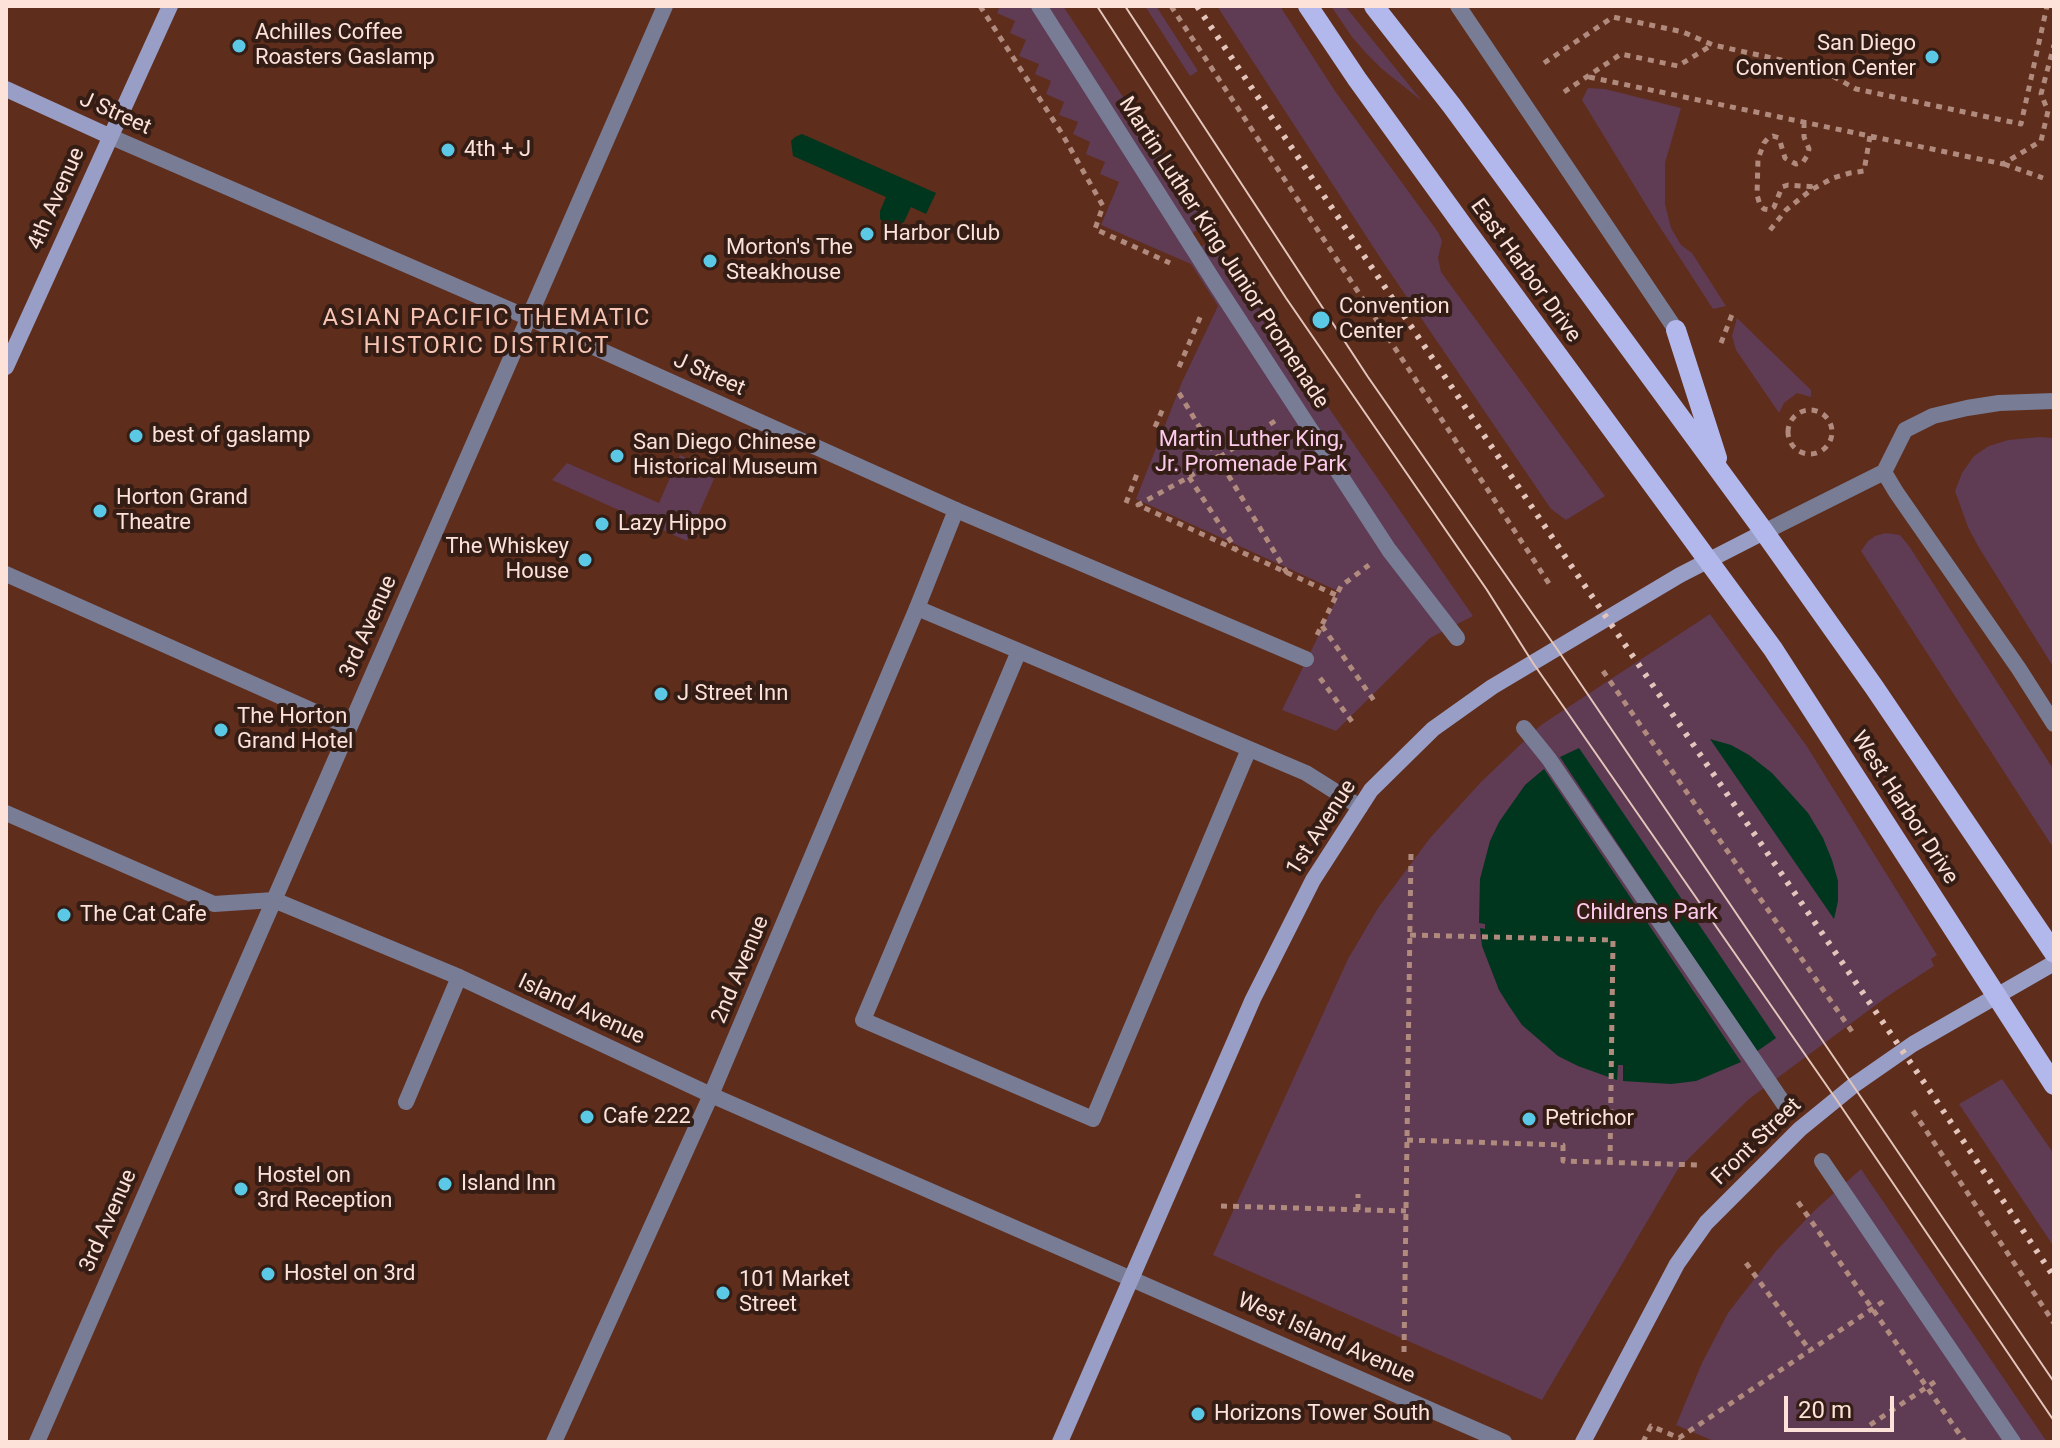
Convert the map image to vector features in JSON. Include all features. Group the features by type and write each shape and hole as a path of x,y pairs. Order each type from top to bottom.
{"main road":[{"name":"4th Avenue","path":"6,367 170,6"},
{"name":"East Harbor Drive","path":"1308,6 1393,129 1707,561"},
{"name":"East Harbor Drive","path":"1374,6 1462,119 1736,493"},
{"name":"J Street","path":"6,89 109,136"},
{"path":"1676,330 1722,473"},
{"name":"West Harbor Drive","path":"1736,493 1874,687 2054,953"},
{"name":"1st Avenue","path":"1060,1442 1253,999 1313,880 1371,790 1433,729 1492,687 1658,588 1764,532"},
{"name":"West Harbor Drive","path":"1707,561 1773,649 2054,1085"},
{"name":"Front Street","path":"1583,1442 1677,1264 1706,1223 1800,1129 1854,1085 1913,1044 2054,963"}],"street":[{"name":"3rd Avenue","path":"37,1442 665,6"},
{"name":"Martin Luther King Junior Promenade","path":"1039,6 1389,550 1457,638"},
{"path":"1458,6 1676,330"},
{"name":"J Street","path":"109,136 529,318 956,510 1306,659"},
{"path":"2054,401 1999,403 1933,416 1905,430 1884,472 2054,724"},
{"name":"1st Avenue","path":"1764,532 1884,472"},
{"name":"2nd Avenue","path":"554,1442 711,1095 956,510"},
{"path":"6,574 349,727"},
{"path":"917,608 1306,773 1360,807"},
{"path":"1019,651 863,1020 1093,1119 1249,749"},
{"path":"1524,728 1549,759 1786,1107"},
{"name":"Island Avenue","path":"6,813 214,904 274,900 459,977 711,1095 1130,1278"},
{"path":"406,1102 459,977"},
{"path":"1822,1161 2013,1442"},
{"name":"West Island Avenue","path":"1130,1278 1504,1442"}],"path":[{"path":"980,6 1061,132 1103,206 1095,229 1215,283 1179,367"},
{"path":"1171,6 1550,585"},
{"path":"1544,63 1613,17 1683,32 1713,45 1818,68 1856,89 2021,124 2047,6"},
{"path":"1564,92 1621,54 1678,66 1713,45"},
{"path":"2003,164 2041,141 2048,111 2041,94 2054,45"},
{"path":"1589,77 2003,164 2043,178"},
{"path":"1804,122 1804,137 1809,149 1803,162 1796,164 1785,158 1779,138 1773,136 1764,143 1758,159 1757,195 1760,205 1770,210 1782,187 1816,187"},
{"path":"1770,230 1786,210 1816,187 1833,178 1864,171 1870,136"},
{"path":"1721,343 1733,312"},
{"path":"1179,393 1287,574"},
{"path":"1155,427 1164,406"},
{"path":"1296,408 1189,477 1138,505 1336,595"},
{"path":"1780,438 1788,432 1792,419 1804,410 1818,411 1834,425 1825,447 1812,453 1798,450 1789,439 1788,432"},
{"path":"1126,503 1137,474"},
{"path":"1189,477 1238,552"},
{"path":"1353,723 1306,659 1341,586 1389,550"},
{"path":"1322,625 1375,702"},
{"path":"1603,671 1853,1033"},
{"path":"1404,1352 1411,852"},
{"path":"1410,935 1613,940 1610,1162"},
{"path":"1913,1111 2054,1323"},
{"path":"1407,1140 1563,1145 1563,1161 1700,1165"},
{"path":"1358,1194 1358,1210"},
{"path":"1798,1202 1965,1442"},
{"path":"1221,1206 1406,1211"},
{"path":"1746,1263 1811,1352"},
{"path":"1643,1442 1651,1426 1679,1438 1906,1286"},
{"path":"1870,1425 1960,1365"}],"green space":[{"name":"Martin Luther King, Jr. Promenade Park","path":"1000,6 1063,6 1207,224 1186,237 1195,250 1216,238 1306,375 1473,616 1430,638 1336,731 1282,710 1338,591 1136,499 1182,382 1218,306 1191,264 1101,225 1119,182 1100,174 1105,162 1086,154 1090,142 1073,134 1078,122 1059,115 1064,102 1046,94 1051,81 1035,74 1039,64 1019,56 1026,40 1010,33 1015,21 997,13"},
{"path":"1145,6 1156,6 1198,71 1190,76"},
{"path":"1217,6 1280,6 1335,91 1438,232 1442,241 1438,258 1441,272 1605,496 1566,520 1551,509 1381,259"},
{"path":"1331,6 1345,6 1422,101 1366,53"},
{"path":"1588,88 1605,89 1681,108 1665,163 1665,204 1671,228 1681,245 1692,253 1726,306 1713,309 1654,218 1582,100"},
{"path":"1737,318 1811,390 1811,397 1797,393 1784,403 1779,413 1736,350 1732,336"},
{"path":"2054,438 2054,668 1978,546 1955,491 1962,473 1974,456 1989,446 2008,440"},
{"path":"680,455 717,472 687,541 552,480 567,463 659,503"},
{"path":"1886,533 1900,535 1909,546 2054,770 2054,849 1861,551 1868,541"},
{"name":"Childrens Park","path":"1710,614 1806,745 1937,955 1931,959 1934,966 1888,996 1749,1099 1678,1169 1542,1400 1213,1255 1348,959 1378,908 1430,838 1481,782 1541,725"},
{"path":"2002,1079 2054,1154 2054,1247 1959,1104"},
{"path":"1861,1169 2047,1442 1716,1442 1676,1425 1702,1363 1728,1313 1776,1251 1814,1211"}],"shaded area":[{"path":"802,134 936,193 926,214 911,207 904,222 895,228 887,227 880,219 886,197 793,156 791,141"},
{"path":"1710,739 1731,745 1749,755 1772,773 1808,813 1823,838 1838,881 1834,919"},
{"path":"1579,748 1776,1038 1756,1052 1560,757"},
{"path":"1544,769 1741,1062 1696,1081 1671,1084 1623,1081 1623,1065 1618,1065 1617,1080 1558,1056 1522,1025 1509,1006 1499,990 1482,946 1480,928 1485,929 1485,924 1479,923 1480,879 1490,841 1499,822 1525,785"}],"tram line":[{"path":"1097,6 1286,298 2054,1421"},
{"path":"1125,6 1368,377 1557,649 2054,1382"}],"railway":[{"path":"1197,6 1574,570 2054,1277"}],"place":[{"name":"Achilles Coffee Roasters Gaslamp","path":"239,46"},
{"name":"San Diego Convention Center","path":"1932,57"},
{"name":"4th + J","path":"448,150"},
{"name":"Harbor Club","path":"867,234"},
{"name":"Morton's The Steakhouse","path":"710,261"},
{"name":"Convention Center","path":"1321,320"},
{"name":"best of gaslamp","path":"136,436"},
{"name":"San Diego Chinese Historical Museum","path":"617,456"},
{"name":"Horton Grand Theatre","path":"100,511"},
{"name":"Lazy Hippo","path":"602,524"},
{"name":"The Whiskey House","path":"585,560"},
{"name":"J Street Inn","path":"661,694"},
{"name":"The Horton Grand Hotel","path":"221,730"},
{"name":"The Cat Cafe","path":"64,915"},
{"name":"Cafe 222","path":"587,1117"},
{"name":"Petrichor","path":"1529,1119"},
{"name":"Island Inn","path":"445,1184"},
{"name":"Hostel on 3rd Reception","path":"241,1189"},
{"name":"Hostel on 3rd","path":"268,1274"},
{"name":"101 Market Street","path":"723,1293"},
{"name":"Horizons Tower South","path":"1198,1414"}],"district":[{"name":"ASIAN PACIFIC THEMATIC HISTORIC DISTRICT","path":"487,333"}]}
